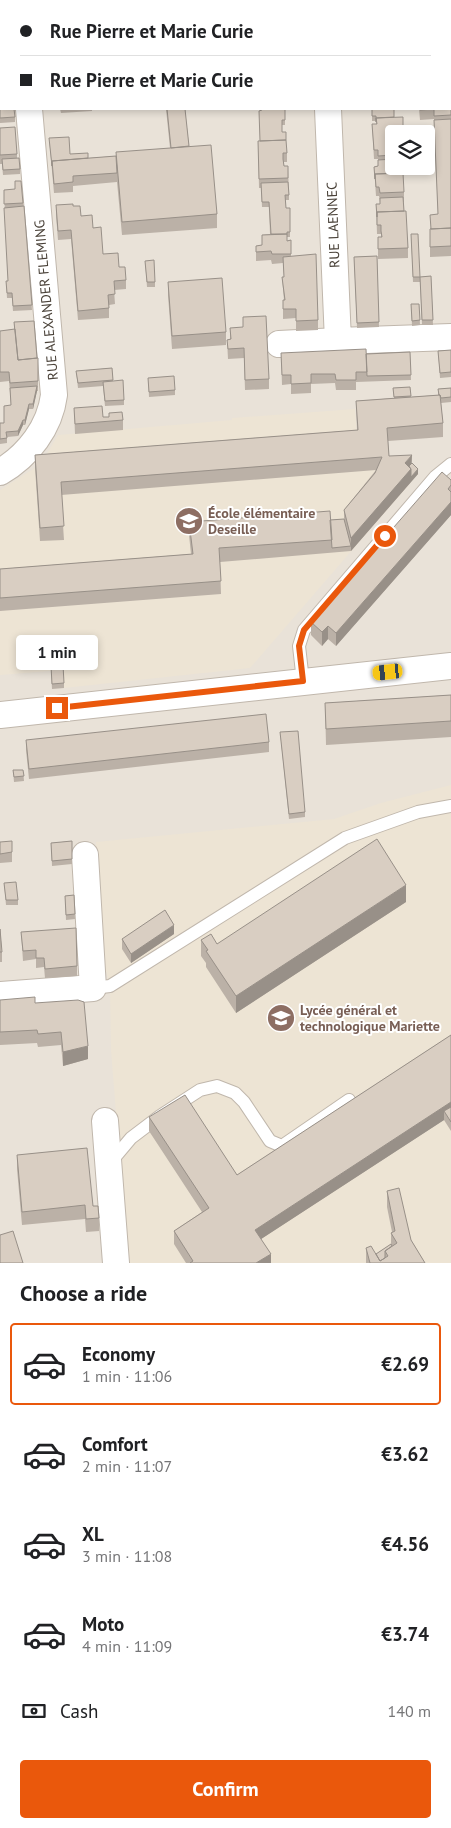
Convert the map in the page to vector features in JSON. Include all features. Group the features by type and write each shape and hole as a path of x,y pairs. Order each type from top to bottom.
{"street":[{"name":"RUE ALEXANDER FLEMING","path":"0,472 18,459 38,438 48,417 54,395 29,110"},
{"name":"RUE LAENNEC","path":"328,110 338,341"},
{"path":"279,344 451,337"},
{"path":"0,715 451,666"},
{"path":"0,995 93,988 85,855"},
{"path":"105,1121 116,1263"}],"lane":[{"path":"303,681 299,646 304,630 435,477 451,464"},
{"path":"93,988 110,986 345,838 418,812 451,806"},
{"path":"108,1165 131,1138 200,1090 217,1086 234,1093 244,1102 270,1141 282,1146 350,1100"}],"shaded area":[{"path":"0,110 451,110 451,1263 0,1263"},
{"name":"École élémentaire Deseille","path":"355,409 358,443 389,469 418,474 250,668 64,688 62,670 0,675 0,490 35,468 48,452 58,435 232,420 232,418"},
{"name":"Lycée général et technologique Mariette","path":"451,785 451,1263 128,1263 111,1050 110,986 105,967 96,842 334,819 381,803"}],"building":[{"path":"0,110 14,110 15,117 0,118"},
{"path":"167,110 185,110 189,146 171,148"},
{"path":"285,110 285,120 282,120 282,132 286,132 286,140 260,141 259,111"},
{"path":"372,110 394,110 394,117 376,118 376,116 372,116"},
{"path":"434,110 451,110 451,115 434,116"},
{"path":"403,117 403,125 385,125 385,156 378,156 378,150 374,150 372,124 377,124 376,118"},
{"path":"451,119 451,228 431,229 430,215 438,214 434,120"},
{"path":"15,127 17,154 0,155 0,128"},
{"path":"69,137 70,154 88,153 88,158 52,161 52,166 49,138"},
{"path":"286,140 287,153 283,153 283,159 284,166 288,166 288,178 259,179 258,141"},
{"path":"211,145 217,214 122,222 116,152"},
{"path":"116,156 117,173 73,176 73,182 54,184 52,161"},
{"path":"19,158 20,169 3,170 2,159"},
{"path":"378,160 385,160 385,174 375,174 375,179 374,167 378,166"},
{"path":"375,174 403,175 404,192 380,193 379,187 376,187"},
{"path":"15,181 21,181 23,203 4,204 4,190 15,189"},
{"path":"288,182 289,195 285,195 286,208 290,208 290,232 287,232 287,234 271,234 269,202 262,202 261,183"},
{"path":"403,197 404,211 377,212 377,217 376,204 380,204 380,198"},
{"path":"73,204 73,206 80,206 81,216 92,215 93,228 101,227 103,254 118,253 119,267 125,267 126,280 114,281 115,294 108,295 109,308 78,311 71,230 58,231 56,205"},
{"path":"24,206 32,305 13,306 12,293 7,293 4,208"},
{"path":"406,211 408,248 378,249 378,237 382,237 381,225 377,225 377,212"},
{"path":"451,228 451,246 430,247 430,229"},
{"path":"287,234 287,241 291,240 291,254 272,254 271,251 256,252 256,246 262,245 262,235"},
{"path":"411,234 418,234 420,277 413,277"},
{"path":"316,254 318,320 296,321 296,309 283,309 283,300 285,300 282,277 284,277 283,257"},
{"path":"377,256 379,322 357,323 354,257"},
{"path":"154,260 155,282 147,282 145,261"},
{"path":"431,276 433,320 422,320 420,277"},
{"path":"222,278 226,332 172,336 168,282"},
{"path":"411,304 419,304 420,320 412,321"},
{"path":"266,316 269,379 245,380 244,348 228,349 227,340 231,339 230,328 243,327 243,317"},
{"path":"34,321 37,358 18,360 14,322"},
{"path":"15,329 18,360 38,358 38,381 10,383 9,372 0,372 0,331"},
{"path":"366,349 367,372 356,372 356,380 336,380 335,374 311,374 311,383 291,384 291,375 282,375 281,353"},
{"path":"451,350 451,372 440,373 438,351"},
{"path":"410,352 411,375 367,376 366,354"},
{"path":"112,368 113,380 78,383 76,371"},
{"path":"174,376 175,390 149,392 148,378"},
{"path":"123,380 124,400 105,401 103,382"},
{"path":"37,386 33,404 29,404 25,420 23,420 18,431 6,432 7,438 0,439 0,423 4,423 4,406 11,405 10,388"},
{"path":"410,387 411,396 394,397 393,388"},
{"path":"451,388 451,397 441,398 438,389"},
{"path":"440,395 443,423 387,428 389,456 412,455 405,463 411,469 351,538 344,510 375,473 382,457 61,482 64,526 40,528 35,455 358,430 356,401"},
{"path":"102,406 103,417 109,417 109,413 122,412 123,420 75,424 74,408"},
{"path":"412,463 418,469 411,477 409,466"},
{"path":"442,472 451,480 451,485 448,489 451,492 451,502 336,633 328,626 322,632 311,622"},
{"path":"330,511 332,540 219,548 221,581 0,598 0,569 193,554 189,522"},
{"path":"344,519 351,546 332,548 330,520"},
{"path":"63,665 64,683 52,684 51,666"},
{"path":"451,695 451,721 326,729 325,703"},
{"path":"266,714 269,742 29,769 26,740"},
{"path":"298,731 305,812 289,814 280,732"},
{"path":"13,770 23,770 24,776 14,777"},
{"path":"377,839 406,885 236,996 206,951 208,950 201,940 211,934 217,944"},
{"path":"12,841 12,852 0,854 0,842"},
{"path":"72,841 72,859 52,861 51,843"},
{"path":"16,882 18,900 6,900 4,883"},
{"path":"74,895 75,914 66,915 65,896"},
{"path":"165,910 174,925 131,954 122,939"},
{"path":"76,928 77,966 45,969 44,958 36,958 36,950 23,951 21,932"},
{"path":"0,929 2,952 0,952"},
{"path":"35,997 35,1003 78,1000 84,1002 88,1046 63,1052 61,1032 38,1034 37,1030 0,1032 0,1000"},
{"path":"451,1035 451,1102 255,1230 271,1254 256,1263 190,1263 193,1261 174,1231 209,1208 149,1117 185,1095 237,1175"},
{"path":"451,1107 451,1122 444,1111"},
{"path":"87,1148 93,1206 98,1206 99,1218 86,1219 85,1205 22,1212 17,1155"},
{"path":"399,1188 411,1240 425,1263 370,1263 366,1248 371,1246 380,1261 388,1256 385,1251 397,1243 391,1233 395,1231 387,1191"},
{"path":"13,1231 23,1263 0,1263 0,1235"},
{"path":"391,1244 392,1246 385,1251 385,1258 380,1261 376,1254"}],"place":[{"name":"École élémentaire Deseille","path":"189,521"},
{"name":"Lycée général et technologique Mariette","path":"281,1018"}],"route":[{"path":"57,708 303,681 299,646 304,630 385,536"}]}
